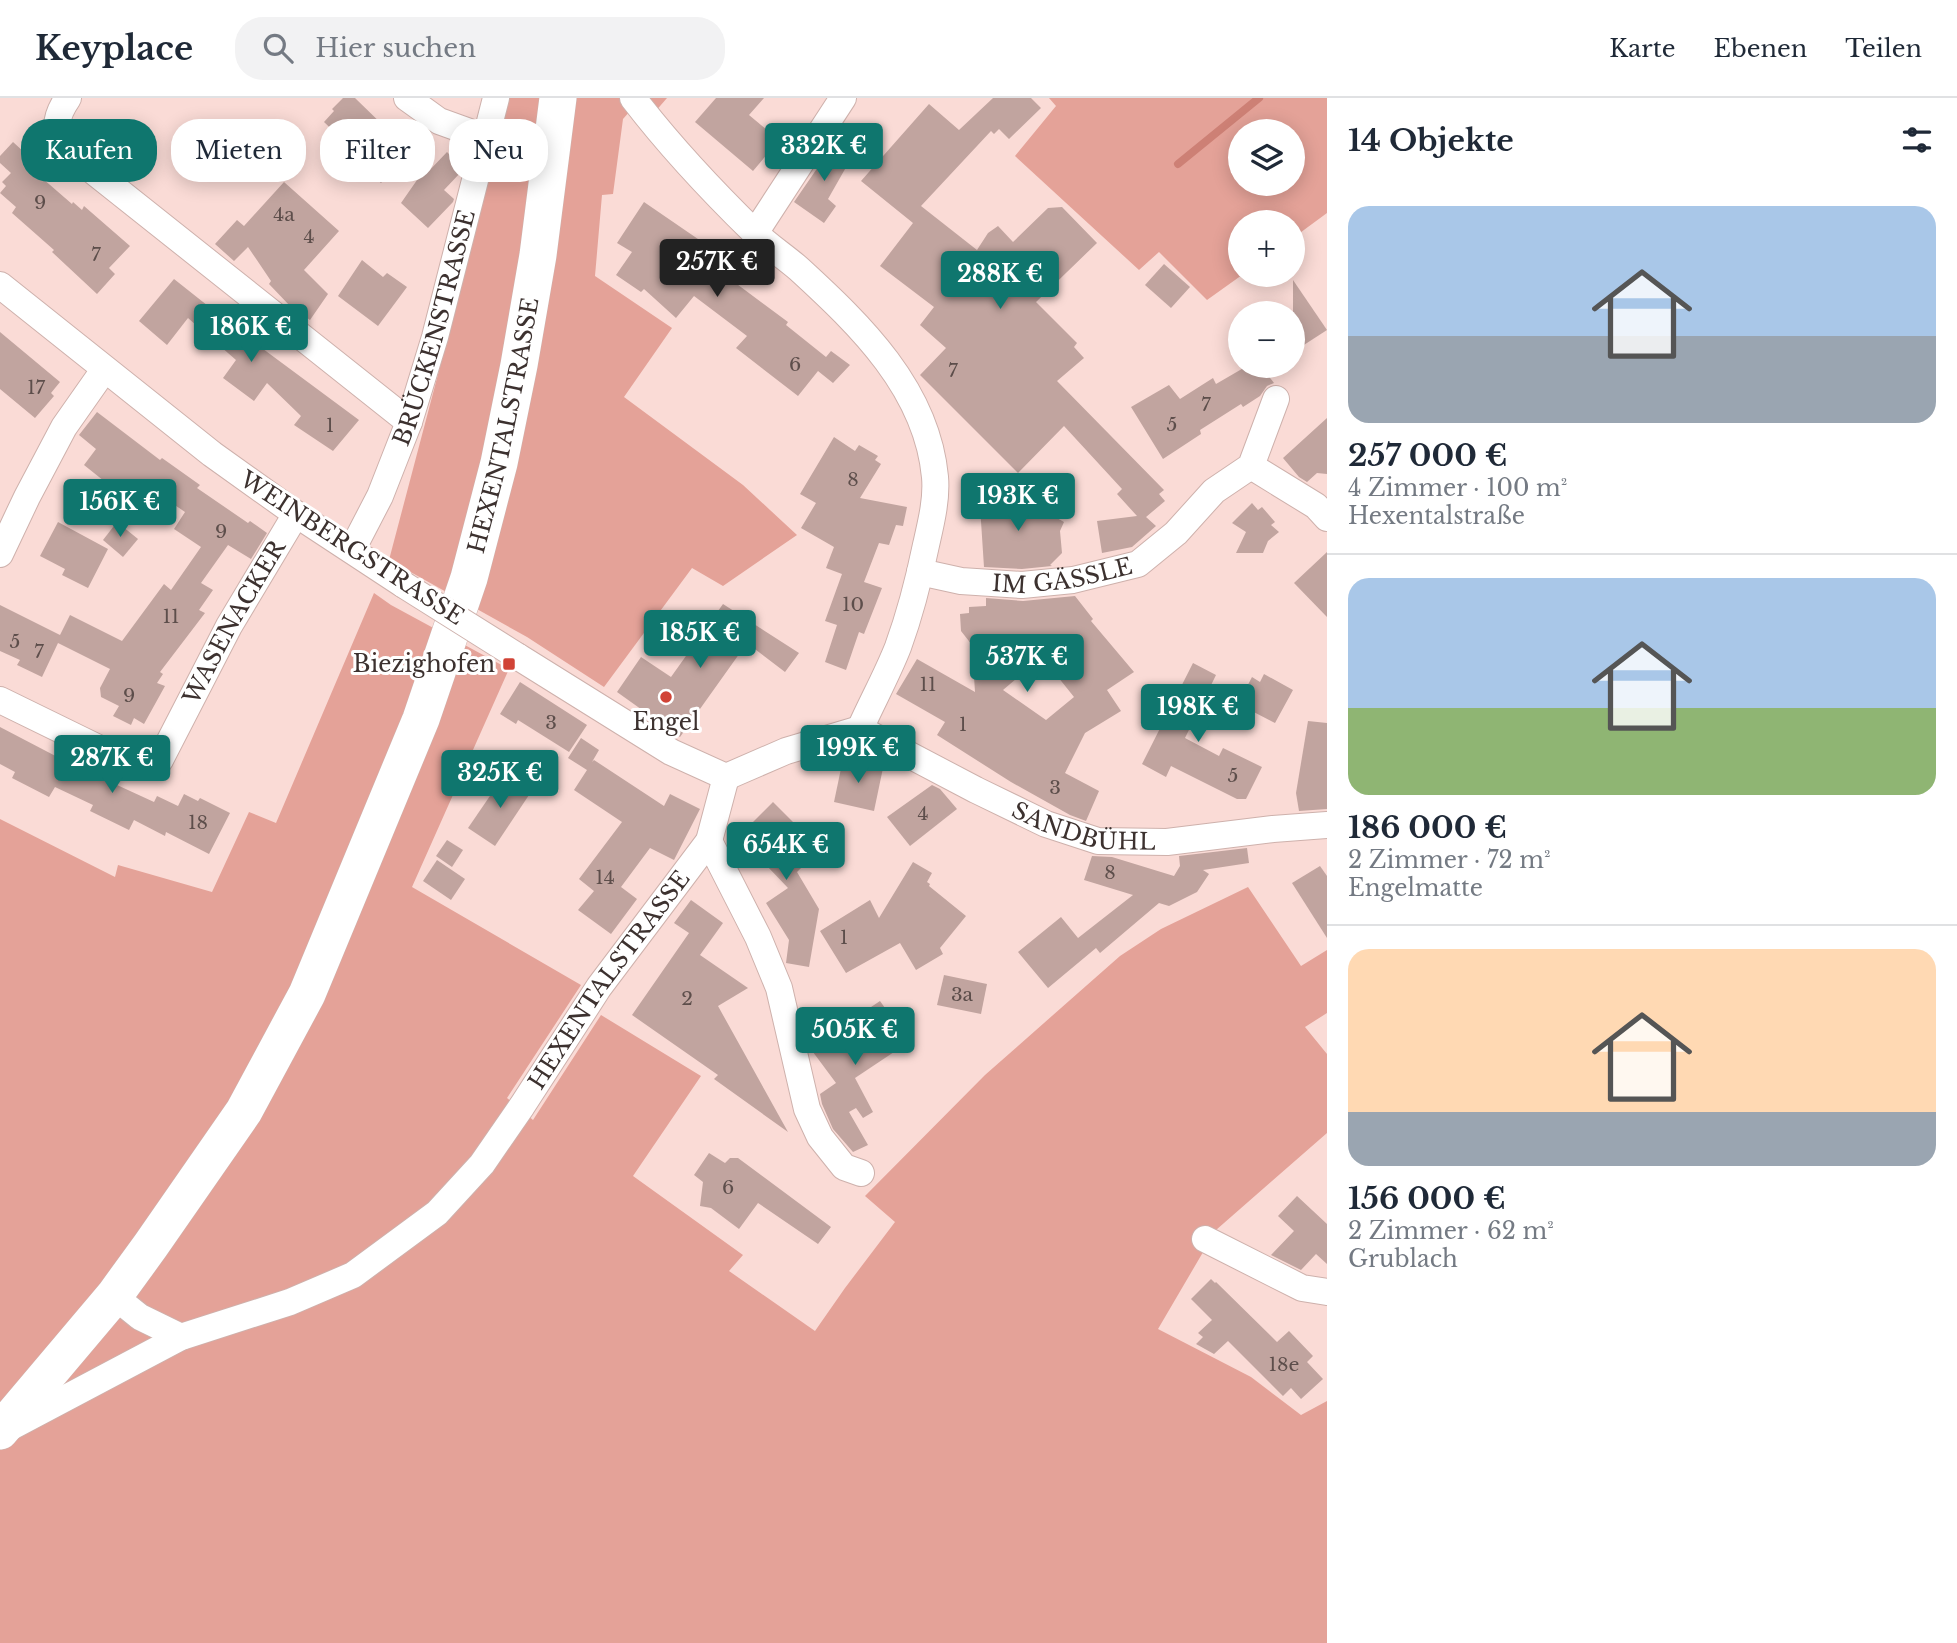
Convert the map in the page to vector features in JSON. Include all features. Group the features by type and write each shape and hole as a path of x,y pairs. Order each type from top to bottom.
{"main road":[{"name":"HEXENTALSTRASSE","path":"0,1432 114,1296 244,1111 312,981 421,719 469,578 499,463 538,255 558,98"}],"street":[{"path":"68,98 57,122 62,144 73,155 409,422"},
{"path":"407,98 439,121 449,125"},
{"name":"BRÜCKENSTRASSE","path":"491,119 496,98"},
{"path":"633,98 653,125 755,233 798,268 874,346 897,374 913,399 928,441 935,478 933,514 920,572 897,648 860,729 786,751 726,777"},
{"path":"755,233 843,98"},
{"name":"BRÜCKENSTRASSE","path":"352,550 380,496 409,422 435,337 475,182"},
{"name":"WEINBERGSTRASSE","path":"0,285 212,454 296,514 671,752 726,777"},
{"path":"0,554 64,427 104,370"},
{"path":"1276,399 1251,466 1316,506 1327,518"},
{"name":"IM GÄSSLE","path":"920,572 961,581 1022,585 1073,580 1138,564 1175,533 1214,491 1251,466"},
{"name":"WASENACKER","path":"0,700 135,766 149,767 160,760 229,626 296,514"},
{"name":"SANDBÜHL","path":"860,729 1046,824 1098,841 1167,842 1327,825"},
{"name":"HEXENTALSTRASSE","path":"0,1432 181,1337 290,1302 353,1275 437,1213 482,1164 598,987 709,841 726,777"},
{"path":"709,841 758,937 779,988 807,1109 820,1137 844,1167 861,1173"},
{"path":"1205,1239 1302,1288 1327,1292"},
{"path":"114,1296 140,1317 181,1337"}],"shaded area":[{"path":"506,98 667,98 654,113 630,111 623,119 613,194 602,195 595,276 672,328 624,397 743,485 797,535 723,586 692,568 604,687 527,637 389,560 486,182 548,182 548,119 501,119"},
{"path":"1049,98 1327,98 1327,213 1305,229 1305,210 1228,210 1228,285 1207,300 1159,252 1139,270 1015,156 1056,106"},
{"path":"374,593 391,605 509,669 412,887 581,985 507,1098 533,1120 601,1015 701,1076 633,1176 743,1255 729,1271 815,1331 895,1222 865,1196 985,1075 1120,956 1161,929 1248,887 1301,966 1327,950 1327,1013 1305,1027 1327,1054 1327,1133 1216,1230 1158,1329 1251,1377 1301,1415 1327,1401 1327,1643 0,1643 0,819 115,877 118,865 212,892 249,812 276,823"}],"building":[{"path":"343,98 355,98 377,119 327,119 334,111 332,109"},
{"path":"716,98 764,98 749,115 779,140 753,171 695,122"},
{"path":"993,98 1031,98 1041,108 1009,139 999,129 994,134 991,131 921,206 977,250 988,233 998,226 1013,242 1048,208 1062,207 1097,243 1036,302 1077,343 1074,347 1084,358 1057,381 1164,490 1159,494 1165,501 1146,517 1156,526 1132,547 1102,553 1097,521 1137,516 1117,494 1122,489 1064,426 1018,473 920,375 946,348 920,325 934,307 880,266 913,223 861,181 929,104 959,130"},
{"path":"836,141 853,155 828,199 836,206 824,223 794,202"},
{"path":"13,142 21,149 21,182 47,182 72,204 73,202 82,210 84,206 130,246 109,268 115,274 97,294 52,252 54,250 12,213 16,207 0,193 6,186 2,182 11,173 0,163 0,156"},
{"path":"447,152 449,154 449,182 452,182 444,190 454,199 428,228 401,203 416,182 435,182 435,165"},
{"path":"284,182 339,231 304,270 328,294 310,320 290,306 269,284 271,281 248,247 234,261 215,244 237,220 244,226"},
{"path":"644,202 714,250 706,261 788,322 786,325 826,357 831,351 850,365 833,383 818,371 798,396 736,348 747,336 694,296 676,318 644,289 641,292 616,275 632,252 617,243"},
{"path":"362,260 383,277 387,273 407,287 378,326 338,296"},
{"path":"1164,264 1190,287 1171,308 1145,285"},
{"path":"174,279 359,420 333,451 294,425 301,416 267,383 254,401 223,378 236,360 188,318 167,345 139,321"},
{"path":"1293,287 1298,287 1327,330 1305,344 1305,301 1293,301"},
{"path":"0,332 60,382 51,393 54,396 35,418 0,389"},
{"path":"1228,377 1270,378 1274,383 1243,407 1241,404 1200,430 1201,434 1163,459 1131,407 1169,385 1180,399 1213,378 1216,384"},
{"path":"97,412 160,460 162,458 200,485 197,488 267,533 251,559 228,545 201,583 213,590 199,610 205,613 160,672 163,674 157,683 165,686 144,724 134,718 131,725 113,716 119,706 101,697 100,688 110,669 58,643 42,677 17,665 20,660 0,651 0,605 60,635 70,615 122,641 164,584 171,590 201,547 174,529 185,512 143,483 129,501 84,465 96,449 79,435"},
{"path":"1327,418 1327,474 1317,473 1307,482 1299,477 1283,458"},
{"path":"834,437 855,451 859,445 878,456 875,460 881,464 860,498 907,507 903,526 896,525 889,545 879,543 864,582 882,588 864,634 859,632 846,670 825,662 837,625 825,621 842,574 826,568 834,547 801,528 816,503 800,494"},
{"path":"1000,486 1064,522 1060,531 1062,553 1050,565 1052,566 1022,569 984,567 980,506"},
{"path":"1252,503 1258,510 1262,507 1275,522 1271,525 1279,532 1268,541 1263,553 1236,553 1246,532 1232,523"},
{"path":"58,522 108,549 88,588 62,575 65,569 40,556"},
{"path":"117,522 138,539 123,557 103,540"},
{"path":"1327,552 1327,617 1294,583"},
{"path":"1075,596 1093,619 1091,621 1134,672 1107,690 1121,711 1085,733 1065,773 1099,791 1086,821 1011,782 937,735 945,722 896,694 917,659 975,692 972,645 961,631 960,614 969,613 969,607 986,606 986,598 1023,601","holes":["1042,657 1074,697 1046,720 1003,690"]},
{"path":"723,604 799,653 785,672 747,643 680,737 617,692 641,657 671,677"},
{"path":"1193,663 1216,675 1185,738 1219,756 1223,748 1262,767 1246,799 1237,799 1171,766 1166,777 1142,764"},
{"path":"1264,674 1293,690 1275,723 1246,708 1248,704 1240,700 1252,677 1260,682"},
{"path":"520,682 587,725 569,752 518,720 516,724 500,714"},
{"path":"1308,721 1327,723 1327,809 1299,811 1296,793"},
{"path":"0,727 67,762 154,802 157,796 178,806 184,794 198,801 200,798 230,813 209,854 166,832 165,836 134,820 129,830 90,811 93,805 55,787 49,797 12,778 15,772 0,764"},
{"path":"581,738 599,750 592,762 594,760 664,806 670,794 700,809 674,860 650,848 621,887 637,899 611,934 578,910 594,891 579,879 622,822 574,790 587,770 568,758"},
{"path":"843,759 883,768 874,811 834,802"},
{"path":"505,774 531,792 495,846 468,828"},
{"path":"932,785 940,789 957,809 910,846 887,817"},
{"path":"773,802 798,827 786,839 808,861 797,872 819,909 809,967 786,963 789,940 766,903 788,888 767,866 770,863 741,834"},
{"path":"447,840 463,850 452,867 436,856"},
{"path":"1247,848 1249,863 1203,870 1209,874 1197,892 1169,906 1159,903 1100,953 1096,948 1048,988 1018,952 1061,917 1078,938 1133,895 1084,880 1092,856 1112,857 1174,876 1180,866 1179,856"},
{"path":"437,860 465,879 451,900 423,881"},
{"path":"913,862 932,873 927,882 929,886 966,916 940,948 943,954 916,970 900,943 846,973 820,931 870,900 879,918"},
{"path":"1320,866 1327,876 1327,938 1292,883"},
{"path":"691,900 723,923 700,955 748,988 718,1006 788,1132 714,1079 718,1075 632,1015 689,933 674,923"},
{"path":"944,975 987,984 981,1014 937,1005"},
{"path":"880,1001 909,1042 855,1078 873,1112 863,1118 856,1108 849,1112 868,1145 853,1152 833,1129 822,1104 820,1094 836,1083 810,1048"},
{"path":"709,1153 725,1163 730,1158 738,1158 831,1227 818,1244 758,1203 739,1229 711,1208 700,1206 703,1182 694,1175"},
{"path":"1297,1196 1327,1224 1327,1264 1316,1254 1301,1270 1271,1255 1294,1231 1278,1216"},
{"path":"1211,1279 1277,1342 1289,1331 1313,1356 1307,1362 1323,1379 1301,1399 1291,1388 1283,1396 1228,1341 1214,1354 1196,1344 1203,1337 1198,1333 1212,1320 1191,1299"}],"waterway":[{"path":"1178,164 1259,98"}],"place":[{"name":"Biezighofen","path":"509,664"},
{"name":"Engel","path":"666,697"}]}
